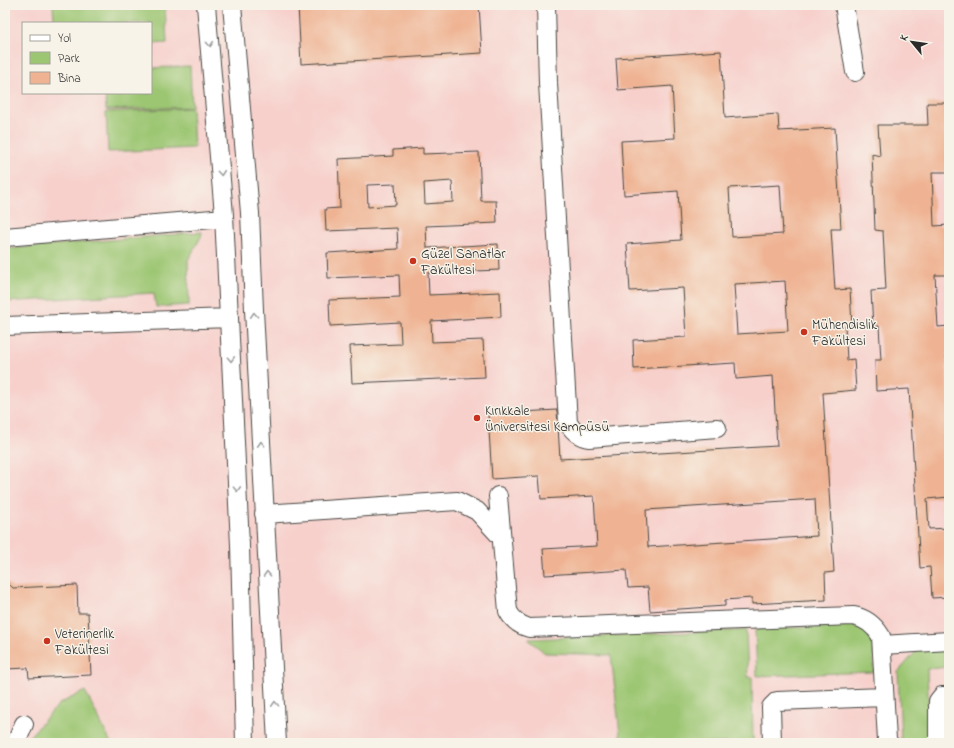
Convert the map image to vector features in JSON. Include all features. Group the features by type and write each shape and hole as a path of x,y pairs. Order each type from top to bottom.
{"street":[{"path":"206,5 224,218 240,545 245,743"},
{"path":"232,5 250,213 264,514 277,743"},
{"path":"546,5 550,106 568,422 571,428 578,434 589,438 717,428"},
{"path":"844,5 855,72"},
{"path":"5,237 224,218"},
{"path":"5,326 229,318"},
{"path":"498,496 508,611 516,622 529,628 852,616 866,620 873,625 881,636 887,740 889,743"},
{"path":"264,514 457,501 477,511 501,537"},
{"path":"882,645 949,641"},
{"path":"938,743 938,701 942,696 949,696"},
{"path":"772,743 771,708 777,701 884,697"},
{"path":"16,743 24,724"}],"shaded area":[{"name":"Kırıkkale Üniversitesi Kampüsü","path":"5,5 949,5 949,743 5,743"}],"green space":[{"path":"53,5 165,5 167,43 152,44 152,22 54,22"},
{"path":"190,66 192,107 106,110 105,94 152,94 152,68"},
{"path":"192,108 194,148 108,152 106,112"},
{"path":"202,232 201,237 188,260 189,305 156,307 154,293 5,302 5,249"},
{"path":"852,625 860,627 870,636 873,649 874,672 757,676 755,629"},
{"path":"746,630 748,677 752,677 753,743 621,743 611,655 545,653 528,639"},
{"path":"949,647 949,667 927,669 930,740 901,741 898,672 919,648"},
{"path":"85,691 111,743 29,743 28,738 59,704"}],"building":[{"path":"298,5 479,5 482,53 301,64"},
{"name":"Mühendislik Fakültesi","path":"721,51 725,118 778,114 779,131 835,128 841,229 831,229 835,290 850,289 852,326 845,326 847,360 854,359 856,390 823,393 834,572 825,573 826,600 752,604 752,598 725,600 725,606 650,611 648,587 628,588 626,570 545,575 543,549 597,546 594,496 541,499 539,476 492,479 488,414 557,410 560,459 777,446 773,376 736,379 735,363 634,369 633,340 686,337 683,288 630,291 627,244 681,240 678,191 624,195 621,141 675,138 672,86 618,90 616,58","holes":["780,185 783,234 732,237 729,188","785,281 788,331 737,334 734,284","815,499 817,536 648,547 646,510"]},
{"path":"927,103 949,103 949,172 932,172 934,226 949,225 949,275 935,275 938,327 949,326 949,354 946,354 949,394 949,497 927,499 929,529 949,528 949,597 932,598 930,567 920,568 909,389 876,391 875,360 881,360 879,326 873,327 871,291 886,290 883,231 875,230 872,154 880,156 878,125 928,125"},
{"name":"Güzel Sanatlar Fakültesi","path":"423,148 423,154 479,152 481,201 496,201 497,223 426,226 427,248 498,244 499,270 428,273 429,295 500,292 501,317 431,321 432,342 483,340 485,377 352,383 350,346 401,344 400,322 330,326 329,300 400,297 399,275 328,278 327,253 398,249 397,228 326,231 325,209 340,208 338,159 393,156 393,150","holes":["452,181 453,202 425,204 424,183","395,184 396,205 368,207 367,185"]},
{"name":"Veterinerlik Fakültesi","path":"5,580 13,588 77,585 78,613 88,613 91,675 29,678 28,668 5,669"}],"place":[{"name":"Güzel Sanatlar Fakültesi","path":"413,261"},
{"name":"Mühendislik Fakültesi","path":"804,332"},
{"name":"Kırıkkale Üniversitesi Kampüsü","path":"477,418"},
{"name":"Veterinerlik Fakültesi","path":"47,641"}]}
